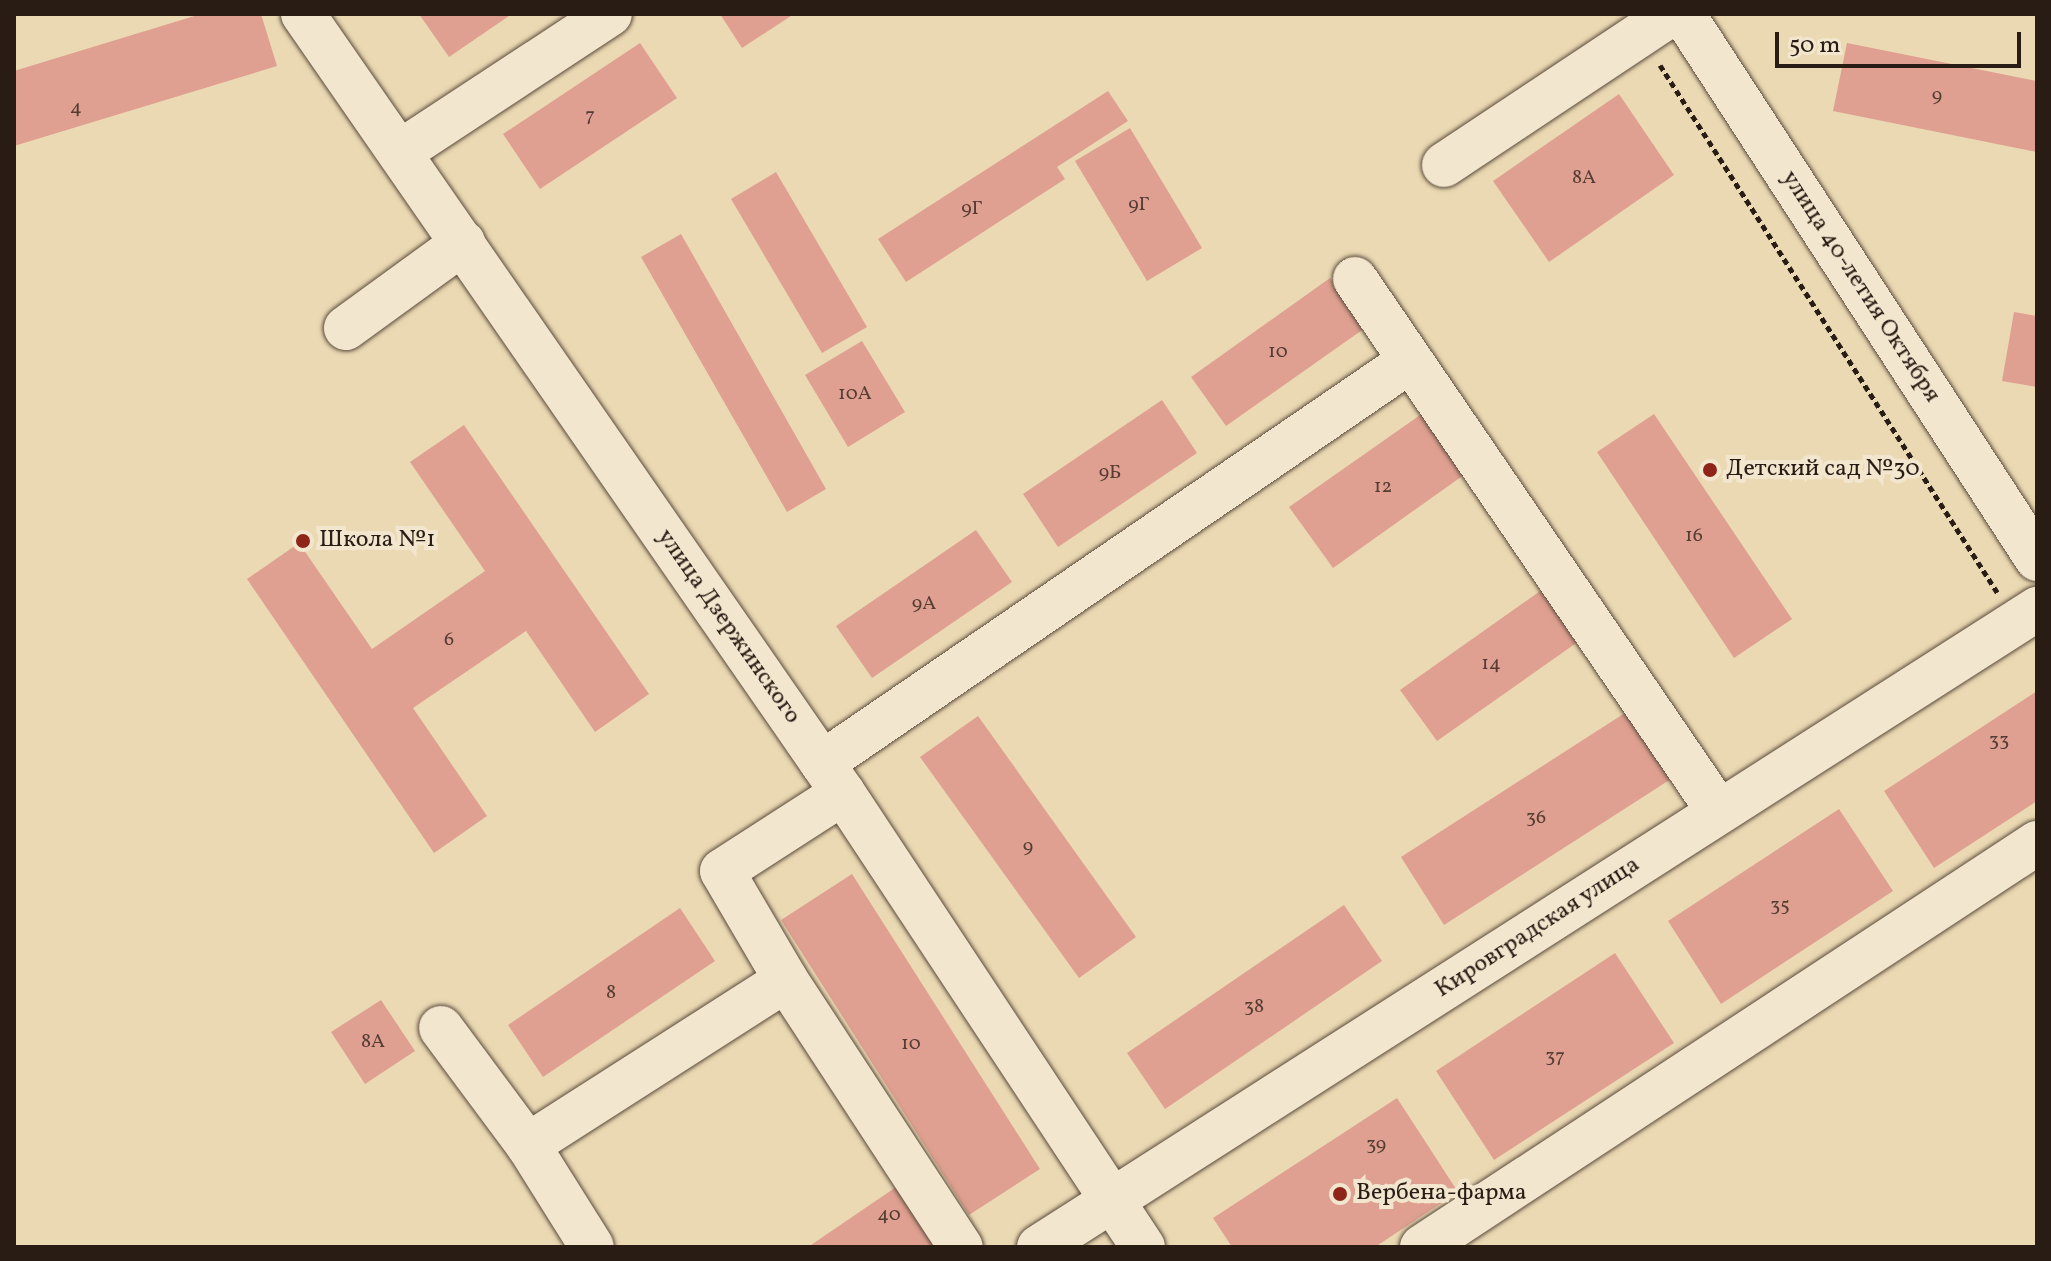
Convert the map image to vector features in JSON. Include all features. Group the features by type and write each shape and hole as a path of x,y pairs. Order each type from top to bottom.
{"street":[{"name":"улица Дзержинского","path":"303,14 832,778 1143,1247"},
{"path":"400,152 610,14"},
{"name":"улица 40-летия Октября","path":"1683,14 2037,559"},
{"path":"1444,165 1656,24"},
{"path":"346,328 463,243"},
{"path":"1355,279 1719,812"},
{"path":"961,1247 786,980 722,871 832,778 1410,361"},
{"name":"Кировградская улица","path":"1039,1247 2027,615"},
{"path":"1422,1247 2037,843"},
{"path":"528,1145 786,980"},
{"path":"441,1028 528,1145 592,1247"}],"path":[{"path":"1656,24 2027,615"}],"building":[{"path":"201,14 261,14 277,66 14,146 14,71"},
{"path":"419,14 512,14 449,57"},
{"path":"720,14 794,14 742,48"},
{"path":"640,43 677,98 540,189 503,134"},
{"path":"1847,43 2037,81 2037,152 1833,111"},
{"path":"1108,91 1128,121 1057,167 1065,179 906,282 878,239"},
{"path":"1619,94 1674,175 1549,262 1493,181"},
{"path":"1130,128 1202,248 1147,281 1075,161"},
{"path":"776,172 867,327 822,353 731,199"},
{"path":"681,234 826,489 787,512 641,257"},
{"path":"1330,278 1365,328 1226,426 1191,377"},
{"path":"2014,312 2037,316 2037,387 2002,381"},
{"path":"862,341 905,412 848,447 805,375"},
{"path":"1162,400 1197,453 1058,547 1023,494"},
{"path":"1433,406 1475,467 1333,568 1289,507"},
{"path":"1654,414 1792,619 1734,658 1597,452"},
{"path":"464,425 649,694 595,732 526,631 413,708 487,816 434,853 247,579 299,543 372,649 485,571 410,462"},
{"path":"976,530 1012,582 872,678 836,626"},
{"path":"1546,587 1582,639 1437,741 1400,690"},
{"path":"2037,691 2037,801 1934,868 1884,791"},
{"path":"1628,711 1671,779 1444,925 1401,857"},
{"path":"978,716 1136,937 1079,978 920,757"},
{"path":"1839,809 1893,891 1721,1004 1668,921"},
{"path":"852,874 1040,1169 969,1215 781,920"},
{"path":"1344,905 1382,961 1165,1109 1127,1053"},
{"path":"680,908 715,961 543,1077 508,1025"},
{"path":"1615,953 1674,1043 1494,1160 1436,1071"},
{"path":"381,1000 415,1051 365,1084 331,1032"},
{"path":"1397,1098 1458,1192 1375,1247 1232,1247 1213,1218"},
{"path":"902,1183 945,1247 808,1247"}],"place":[{"name":"Детский сад №30","path":"1710,470"},
{"name":"Школа №1","path":"303,541"},
{"name":"Вербена-фарма","path":"1340,1194"}]}
